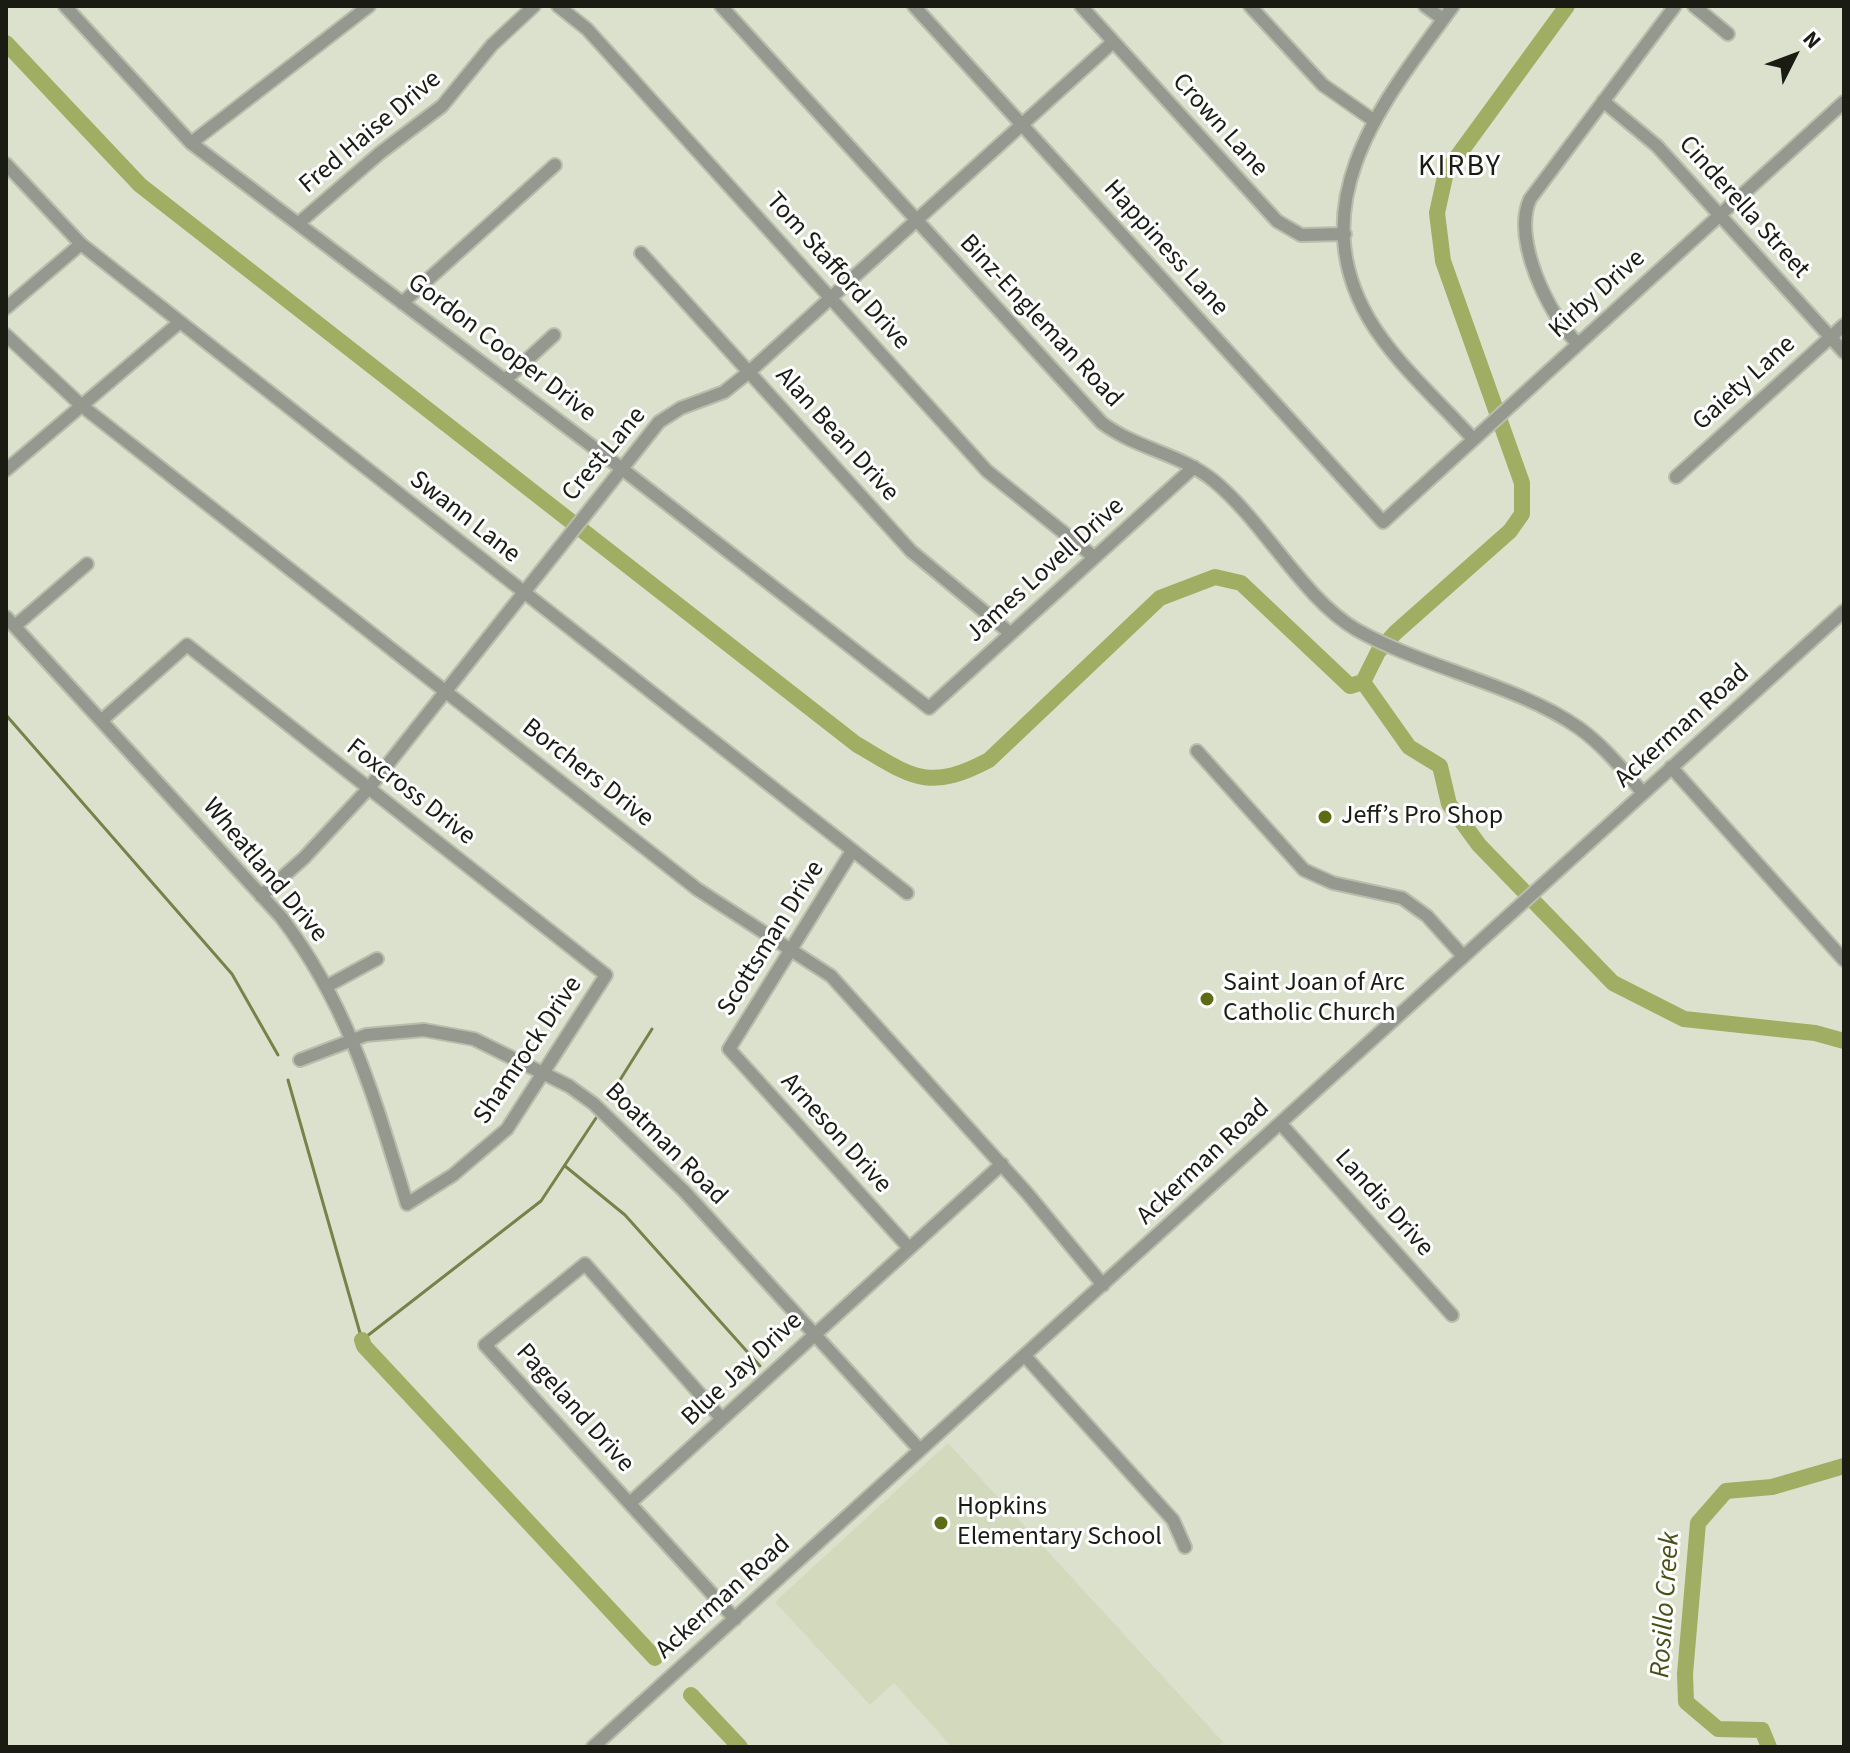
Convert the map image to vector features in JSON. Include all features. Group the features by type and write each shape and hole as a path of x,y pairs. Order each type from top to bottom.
{"street":[{"name":"Gordon Cooper Drive","path":"65,6 191,143 300,222 929,708"},
{"path":"191,143 369,6"},
{"name":"Fred Haise Drive","path":"300,222 380,153 442,106 492,45 534,6"},
{"name":"Tom Stafford Drive","path":"558,6 587,29 997,481 1094,557"},
{"name":"Binz-Engleman Road","path":"721,6 915,222 1102,423 1128,440 1194,467 1232,498 1332,612 1368,635 1407,653 1563,718 1591,738 1643,793"},
{"name":"Happiness Lane","path":"914,6 1383,522"},
{"name":"Crown Lane","path":"1081,6 1277,221 1301,235 1345,234"},
{"path":"1250,6 1323,85 1373,120"},
{"path":"1425,6 1443,19"},
{"path":"1453,6 1373,120 1348,183 1345,234 1355,287 1370,320 1476,436"},
{"path":"1578,344 1557,319 1541,285 1524,231 1524,212 1675,6"},
{"path":"1694,6 1728,34"},
{"name":"Crest Lane","path":"261,896 340,822 369,788 585,512 665,417 724,392 749,372 1113,42"},
{"name":"Cinderella Street","path":"1603,101 1642,132 1844,352"},
{"name":"Kirby Drive","path":"1383,522 1844,102"},
{"name":"Swann Lane","path":"6,164 81,244 907,893"},
{"path":"402,303 555,165"},
{"path":"6,308 81,244"},
{"name":"Alan Bean Drive","path":"641,253 911,551 1010,633"},
{"path":"6,470 180,322"},
{"name":"Gaiety Lane","path":"1676,477 1844,325"},
{"name":"Borchers Drive","path":"6,335 82,406 697,889 831,976 1002,1164 1103,1285"},
{"path":"505,380 554,335"},
{"name":"James Lovell Drive","path":"929,708 1194,467"},
{"path":"10,621 87,564"},
{"name":"Ackerman Road","path":"593,1747 1844,611"},
{"name":"Wheatland Drive","path":"10,621 305,948 354,1039 407,1204"},
{"name":"Foxcross Drive","path":"102,720 187,645 606,975"},
{"path":"1197,751 1304,870 1333,883 1402,898 1427,916 1463,956"},
{"path":"1671,767 1844,960"},
{"name":"Scottsman Drive","path":"729,1049 852,851"},
{"path":"327,986 377,959"},
{"name":"Shamrock Drive","path":"407,1204 453,1175 499,1139 606,975"},
{"name":"Boatman Road","path":"300,1060 354,1039 397,1030 453,1033 494,1047 582,1094 652,1159 920,1450"},
{"name":"Arneson Drive","path":"729,1049 909,1248"},
{"name":"Landis Drive","path":"1280,1123 1452,1315"},
{"name":"Blue Jay Drive","path":"630,1503 1002,1164"},
{"name":"Pageland Drive","path":"630,1503 485,1345 585,1264 722,1419"},
{"path":"1025,1356 1173,1520 1185,1547"},
{"path":"630,1503 735,1619"}],"shaded area":[{"name":"Hopkins Elementary School","path":"948,1443 1223,1742 1218,1747 952,1747 894,1683 870,1705 775,1602"}],"waterway":[{"path":"1567,6 1446,172 1437,213 1443,261 1522,483 1522,514 1510,531 1395,633 1378,652 1363,682 1409,747 1440,766 1449,804 1479,845 1613,983 1684,1019 1815,1033 1844,1041"},
{"path":"6,43 140,185 856,744 891,765 934,778 950,776 989,760 1160,598 1215,577 1241,583 1350,686 1363,682"},
{"path":"6,715 232,974 278,1055"},
{"path":"608,1099 652,1029"},
{"path":"288,1080 362,1340 541,1201 596,1118"},
{"path":"565,1166 625,1215 760,1366"},
{"path":"362,1340 364,1346 655,1658"},
{"name":"Rosillo Creek","path":"1769,1747 1762,1730 1718,1729 1686,1702 1685,1674 1698,1523 1726,1491 1772,1487 1844,1466"},
{"path":"691,1695 740,1747"}],"place":[{"name":"Jeff’s Pro Shop","path":"1325,817"},
{"name":"Saint Joan of Arc Catholic Church","path":"1207,999"},
{"name":"Hopkins Elementary School","path":"941,1523"}],"district":[{"name":"KIRBY","path":"1460,168"}]}
